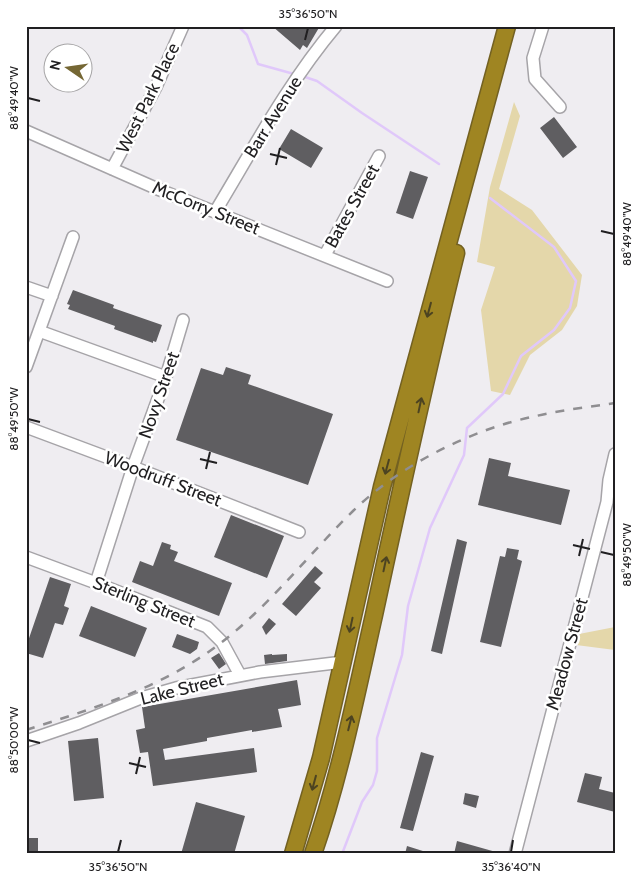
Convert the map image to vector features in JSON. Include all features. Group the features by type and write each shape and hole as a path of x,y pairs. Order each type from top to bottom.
{"highway":[{"path":"293,854 321,758 382,487 507,26"},
{"path":"314,854 352,716 444,300 518,26"}],"street":[{"name":"West Park Place","path":"112,169 156,87 182,26"},
{"name":"Barr Avenue","path":"215,212 295,80 312,55 336,26"},
{"path":"543,26 533,58 535,79 560,107"},
{"name":"McCorry Street","path":"26,130 112,169 387,282"},
{"name":"Bates Street","path":"325,256 379,156"},
{"path":"26,367 73,237"},
{"path":"26,287 52,296"},
{"name":"Novy Street","path":"96,583 133,467 166,377 183,320"},
{"path":"39,331 166,377"},
{"name":"Woodruff Street","path":"26,427 299,532"},
{"name":"Meadow Street","path":"516,854 611,502 609,480 615,454"},
{"name":"Sterling Street","path":"26,557 207,628 222,642 240,675"},
{"name":"Lake Street","path":"26,741 79,723 141,698 176,688 240,675 343,662"}],"shaded area":[{"path":"514,102 520,116 499,189 532,210 582,275 577,306 562,330 530,355 510,395 491,391 481,310 495,267 477,262 490,187"},
{"path":"615,627 615,650 576,645 579,634"}],"building":[{"path":"272,26 320,26 307,48 303,45 300,50"},
{"path":"554,117 577,147 563,158 540,128"},
{"path":"291,129 323,148 311,168 279,149"},
{"path":"410,171 428,177 413,219 396,213"},
{"path":"73,290 114,305 113,308 162,325 156,342 153,341 153,343 114,329 115,326 68,309 70,305 67,304"},
{"path":"226,367 251,375 248,384 333,414 308,485 176,440 201,368 223,375"},
{"path":"489,458 511,463 508,476 570,490 561,525 478,505"},
{"path":"231,515 284,536 267,578 214,557"},
{"path":"457,539 467,542 442,654 431,651"},
{"path":"162,542 171,545 170,549 178,552 174,561 232,583 219,616 132,582 140,561 153,566"},
{"path":"507,548 519,550 517,559 522,561 501,647 480,642 500,556 505,557"},
{"path":"315,566 323,573 314,582 321,588 296,616 282,604"},
{"path":"50,577 71,584 64,606 69,608 63,625 55,623 43,658 26,653 26,647"},
{"path":"91,606 147,628 135,657 79,636"},
{"path":"269,618 276,624 266,635 262,627"},
{"path":"177,634 199,642 197,649 190,654 172,647"},
{"path":"219,653 226,664 219,669 211,658"},
{"path":"287,654 287,661 265,664 264,655"},
{"path":"297,680 301,705 278,709 282,727 207,738 207,741 163,749 165,760 254,748 257,772 153,786 148,752 140,753 136,730 145,728 142,707"},
{"path":"98,738 104,798 74,801 68,741"},
{"path":"421,752 434,756 413,831 400,828"},
{"path":"585,773 602,777 599,789 615,793 615,812 577,802"},
{"path":"465,793 479,796 476,808 463,804"},
{"path":"196,802 245,816 234,854 181,854"},
{"path":"26,838 38,838 38,854 26,854"},
{"path":"457,841 496,852 495,854 454,854"},
{"path":"407,846 426,852 426,854 405,854"}],"waterway":[{"path":"238,26 247,35 258,64 294,74"},
{"path":"302,76 317,81 439,164"},
{"path":"342,854 362,802 373,785 377,771 377,738 402,655 408,606 430,528 464,455 467,428 503,394 521,356 554,330 570,308 576,281 554,247 490,198"}],"railway":[{"path":"26,730 128,695 177,672 200,658 257,612 337,527 372,494 415,464 438,451 487,430 512,422 556,412 615,403"}]}
